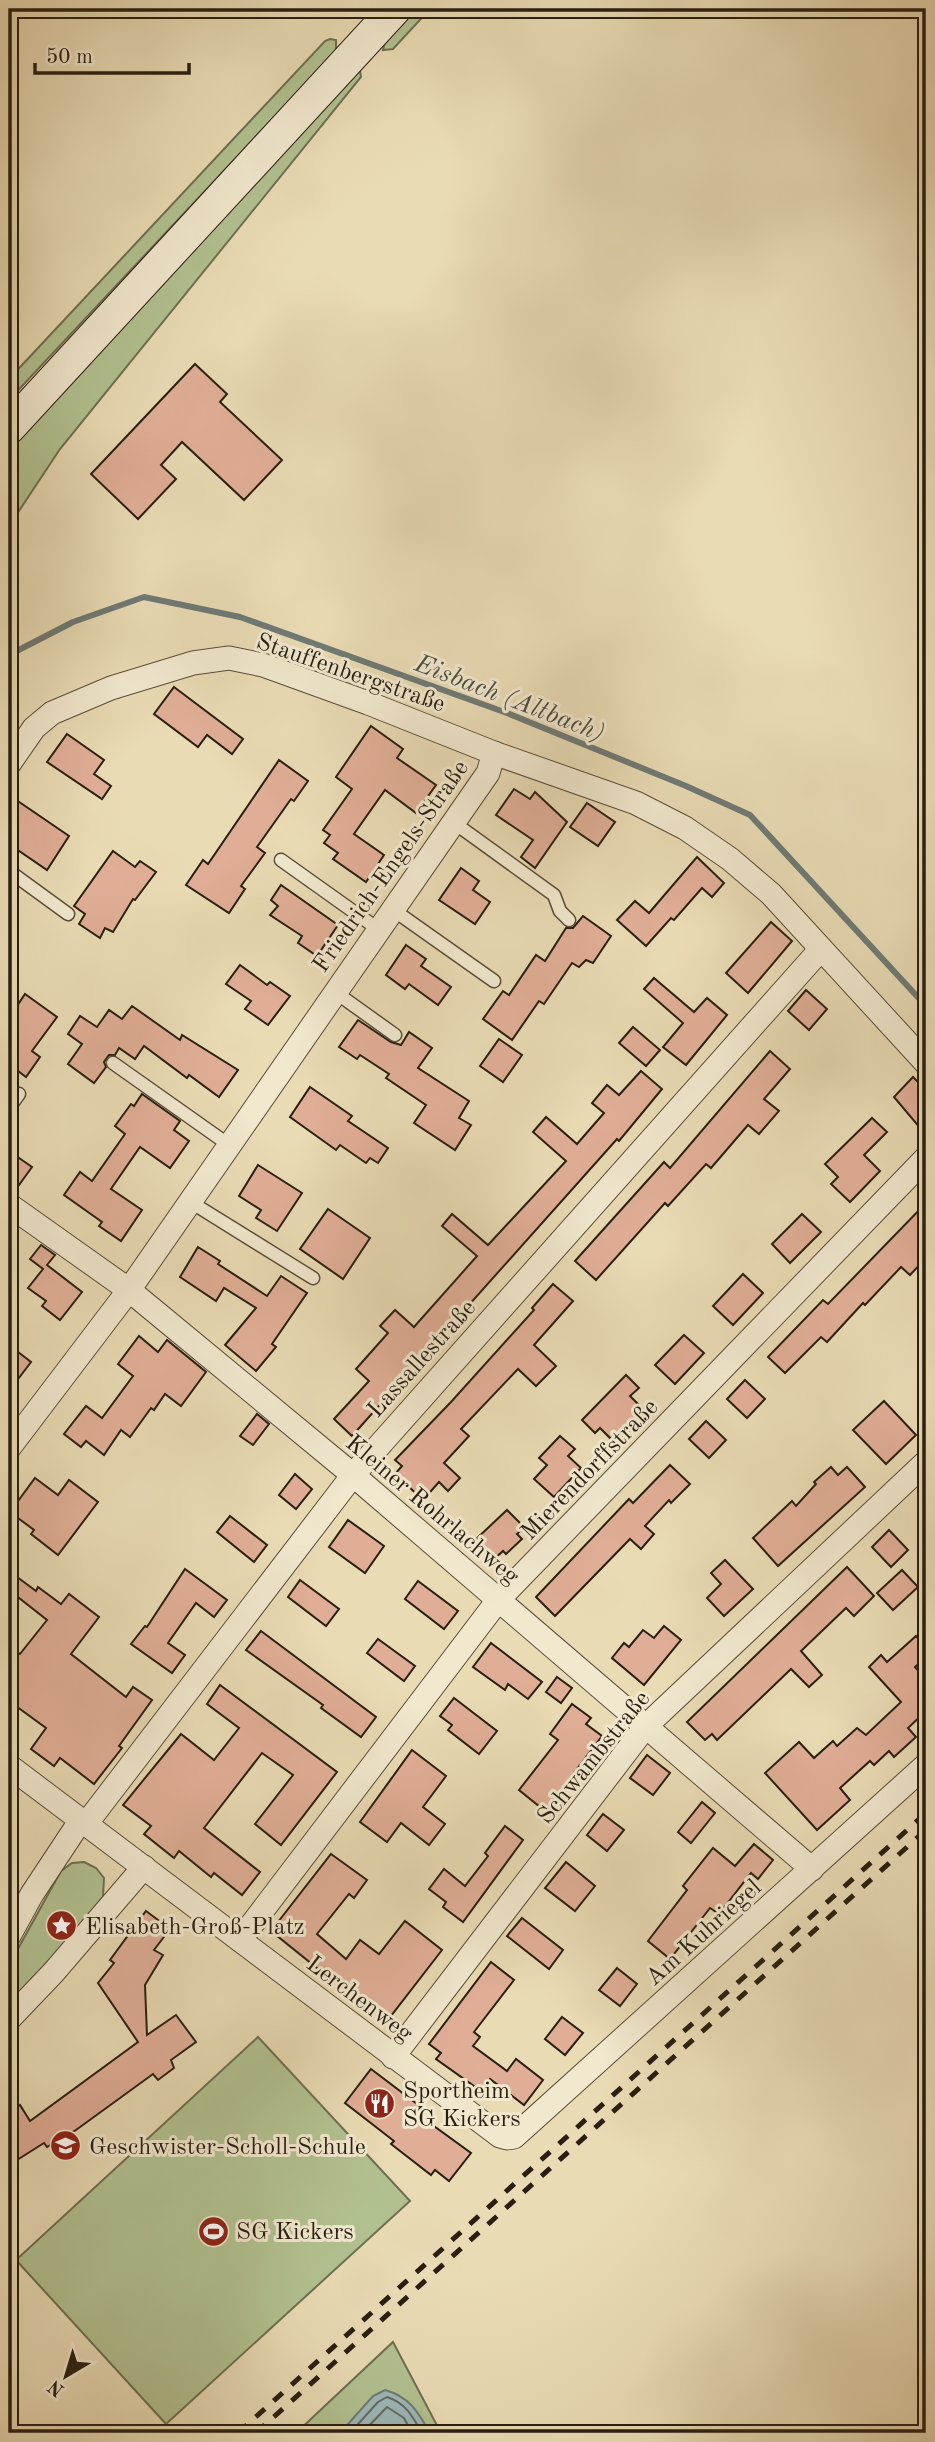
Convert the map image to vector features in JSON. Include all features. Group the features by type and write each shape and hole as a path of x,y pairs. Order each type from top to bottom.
{"main road":[{"path":"9,428 395,9"}],"street":[{"name":"Stauffenbergstraße","path":"9,764 34,728 52,713 123,685 193,663 229,658 262,665 494,753"},
{"name":"Friedrich-Engels-Straße","path":"9,1448 129,1290 488,773 494,753 636,803 685,828 730,859 771,894 926,1063"},
{"name":"Lassallestraße","path":"9,1937 32,1894 84,1822 353,1475 821,949"},
{"name":"Mierendorffstraße","path":"240,1940 499,1599 926,1158"},
{"name":"Kleiner Rohrlachweg","path":"9,1205 129,1290 353,1475 812,1869"},
{"name":"Schwambstraße","path":"393,2057 646,1726 926,1462"},
{"name":"Am Kuhriegel","path":"514,2137 926,1765"},
{"name":"Lerchenweg","path":"9,1766 500,2136 514,2137"},
{"path":"9,2018 53,1973 144,1867"}],"lane":[{"path":"453,822 554,895 560,911 569,920"},
{"path":"281,860 378,929"},
{"path":"9,871 68,914"},
{"path":"392,909 494,981"},
{"path":"334,992 394,1035"},
{"path":"113,1063 229,1145"},
{"path":"9,1108 19,1094"},
{"path":"189,1201 313,1278"}],"green space":[{"path":"415,9 430,9 393,49 383,50 385,41"},
{"path":"336,40 336,51 9,400 9,379 325,41"},
{"path":"358,70 361,77 60,449 9,526 9,450"},
{"path":"84,1862 96,1868 104,1878 103,1897 68,1940 9,2003 9,1965 61,1871 72,1863"},
{"name":"SG Kickers","path":"258,2037 410,2201 166,2424 16,2260"},
{"path":"393,2342 441,2433 296,2433"}],"water":[{"path":"385,2390 407,2401 430,2433 340,2433 373,2396"}],"building":[{"path":"195,364 227,394 220,402 282,460 244,500 182,442 161,465 176,479 138,519 91,474"},
{"path":"174,687 243,739 232,754 207,735 198,747 154,714"},
{"path":"371,726 403,749 397,758 436,785 416,813 385,790 354,834 384,855 366,882 333,859 338,853 324,843 330,835 323,830 352,789 336,777"},
{"path":"67,734 104,760 94,774 111,786 102,799 47,762"},
{"path":"279,760 308,781 294,801 291,799 257,847 265,853 241,886 245,889 229,913 186,885 203,860 208,864"},
{"path":"514,789 530,799 535,792 567,822 535,868 521,857 533,840 496,815"},
{"path":"9,795 69,836 47,870 9,844"},
{"path":"587,803 615,822 598,846 570,827"},
{"path":"113,851 135,867 140,861 156,872 135,900 133,899 113,932 105,928 100,938 79,924 85,914 74,906"},
{"path":"697,857 724,883 712,897 702,888 646,946 617,920 635,901 649,913"},
{"path":"461,868 479,881 473,890 490,902 475,924 439,900"},
{"path":"281,885 338,925 317,956 298,943 302,936 270,915 278,906 271,900"},
{"path":"583,916 611,936 593,963 586,960 579,967 572,963 544,1004 539,1001 512,1040 483,1019 503,991 509,995 536,955 545,961 566,928 573,928"},
{"path":"771,922 792,941 748,993 726,973"},
{"path":"406,945 426,959 421,966 451,987 438,1005 409,984 405,989 386,975"},
{"path":"240,965 267,985 270,982 290,996 268,1025 245,1009 251,1001 226,984"},
{"path":"654,978 694,1012 707,998 727,1015 686,1065 663,1047 683,1023 644,989"},
{"path":"806,990 827,1009 809,1030 788,1011"},
{"path":"25,994 57,1017 32,1051 40,1057 26,1077 18,1071 9,1085 9,1018"},
{"path":"132,1006 180,1040 182,1035 238,1070 219,1097 189,1075 187,1078 144,1046 135,1059 119,1048 115,1055 109,1055 104,1062 106,1067 94,1083 68,1064 82,1044 68,1034 80,1016 97,1027 109,1010 122,1019"},
{"path":"358,1020 391,1042 401,1045 409,1032 432,1048 418,1068 469,1101 459,1118 471,1125 455,1150 414,1123 426,1105 386,1078 389,1074 360,1055 357,1059 339,1047"},
{"path":"633,1027 660,1050 646,1066 619,1043"},
{"path":"499,1039 522,1055 503,1082 480,1066"},
{"path":"770,1051 790,1069 764,1099 779,1111 759,1134 748,1125 711,1168 706,1164 668,1206 665,1203 596,1280 575,1261 664,1162 670,1168"},
{"path":"641,1071 662,1089 619,1141 617,1139 352,1436 334,1419 369,1381 356,1369 388,1333 380,1326 395,1310 414,1327 477,1256 442,1226 452,1214 488,1245 566,1161 533,1132 546,1117 577,1144 604,1113 592,1103 607,1085 619,1095"},
{"path":"913,1077 926,1090 926,1135 894,1097"},
{"path":"310,1087 352,1116 348,1121 388,1148 378,1163 370,1158 366,1163 340,1145 336,1150 290,1117"},
{"path":"142,1094 180,1121 174,1130 189,1141 170,1168 140,1147 111,1189 142,1210 121,1241 99,1226 102,1222 64,1195 80,1172 92,1181 125,1134 115,1126"},
{"path":"872,1118 887,1132 864,1155 880,1171 850,1202 831,1184 838,1177 825,1164"},
{"path":"9,1151 32,1167 14,1192 9,1191"},
{"path":"258,1165 302,1193 277,1231 256,1218 261,1210 239,1196"},
{"path":"926,1203 926,1258 910,1275 901,1267 827,1342 821,1337 785,1373 768,1357 823,1300 828,1304"},
{"path":"328,1209 370,1238 343,1279 300,1249"},
{"path":"802,1214 821,1232 790,1263 772,1244"},
{"path":"41,1245 55,1255 47,1265 82,1292 60,1320 42,1306 46,1301 28,1288 43,1269 30,1259"},
{"path":"198,1247 220,1261 218,1264 267,1296 281,1276 307,1293 272,1344 276,1347 256,1371 225,1345 256,1308 224,1288 216,1301 180,1277"},
{"path":"743,1274 763,1293 733,1325 713,1306"},
{"path":"553,1284 573,1301 534,1345 556,1366 536,1386 518,1369 461,1429 469,1436 444,1463 460,1478 448,1491 439,1482 423,1500 395,1474 402,1466 395,1460 534,1310 532,1308"},
{"path":"684,1335 704,1353 675,1384 655,1365"},
{"path":"139,1336 158,1352 167,1340 206,1372 181,1406 165,1394 130,1437 121,1430 104,1455 86,1441 81,1447 64,1434 86,1406 102,1418 133,1376 118,1364"},
{"path":"9,1345 31,1362 9,1391"},
{"path":"626,1375 639,1388 630,1396 647,1413 616,1444 600,1428 595,1433 582,1420"},
{"path":"745,1380 765,1399 747,1418 727,1399"},
{"path":"884,1401 916,1435 886,1464 853,1430"},
{"path":"257,1414 269,1424 253,1445 240,1436"},
{"path":"706,1421 726,1440 709,1458 689,1439"},
{"path":"560,1436 575,1449 568,1456 581,1468 554,1497 534,1479 547,1465 539,1458"},
{"path":"670,1465 690,1484 671,1503 669,1500 645,1526 654,1534 641,1549 630,1539 555,1616 536,1597 629,1499 633,1503"},
{"path":"831,1467 838,1475 847,1467 865,1487 778,1566 753,1538 792,1501 796,1506 816,1484 814,1482"},
{"path":"295,1474 312,1489 296,1509 279,1495"},
{"path":"35,1478 58,1495 69,1480 98,1502 58,1555 31,1534 34,1530 10,1512"},
{"path":"507,1510 524,1527 517,1534 522,1539 506,1554 503,1551 493,1560 474,1541"},
{"path":"230,1516 267,1545 254,1562 217,1532"},
{"path":"348,1520 384,1546 365,1573 329,1547"},
{"path":"889,1530 908,1550 891,1567 872,1547"},
{"path":"725,1560 753,1589 724,1616 707,1598 721,1584 711,1573"},
{"path":"847,1567 874,1596 854,1616 846,1608 801,1651 822,1675 809,1687 791,1669 717,1740 712,1734 705,1740 687,1722"},
{"path":"185,1569 227,1600 214,1617 196,1603 168,1643 185,1655 172,1673 131,1644 145,1626 147,1627"},
{"path":"902,1570 918,1587 893,1610 877,1593"},
{"path":"9,1571 36,1591 38,1587 61,1604 69,1594 99,1617 71,1654 126,1697 133,1687 152,1700 119,1746 122,1748 94,1784 60,1758 54,1766 31,1749 46,1728 9,1701 9,1646 20,1654 47,1620 19,1598 9,1611"},
{"path":"300,1580 339,1609 326,1626 288,1597"},
{"path":"418,1581 458,1611 444,1629 405,1599"},
{"path":"664,1626 681,1640 644,1685 612,1658 624,1643 629,1647 643,1630 654,1638"},
{"path":"261,1631 376,1717 361,1737 321,1708 323,1705 246,1650"},
{"path":"916,1636 926,1647 926,1657 915,1667 926,1679 926,1711 908,1728 916,1737 894,1757 889,1751 874,1765 870,1761 840,1788 850,1800 817,1830 765,1773 799,1742 814,1758 833,1741 837,1746 857,1728 866,1735 901,1702 869,1667 881,1655 887,1662"},
{"path":"378,1639 415,1666 404,1681 367,1653"},
{"path":"491,1643 542,1682 528,1699 508,1684 505,1690 473,1667"},
{"path":"557,1677 572,1688 561,1703 546,1692"},
{"path":"220,1685 337,1772 281,1845 255,1824 293,1775 262,1753 204,1828 260,1872 242,1895 214,1873 211,1877 179,1851 174,1858 144,1834 151,1826 123,1805 181,1734 214,1760 239,1728 207,1704"},
{"path":"454,1698 497,1731 479,1754 448,1730 452,1725 440,1716"},
{"path":"572,1704 591,1718 586,1724 602,1736 545,1811 519,1790 558,1740 550,1734"},
{"path":"412,1750 446,1776 423,1807 445,1824 429,1845 401,1823 387,1842 360,1822"},
{"path":"647,1755 670,1773 653,1795 630,1778"},
{"path":"702,1802 715,1813 691,1843 678,1832"},
{"path":"603,1814 624,1830 607,1851 587,1835"},
{"path":"505,1826 523,1840 463,1922 443,1907 446,1902 429,1889 444,1869 465,1886 488,1856 485,1853"},
{"path":"754,1844 773,1860 758,1879 751,1873 719,1914 710,1908 670,1959 648,1941 687,1890 683,1886 713,1848 735,1866"},
{"path":"331,1854 367,1880 354,1898 349,1894 317,1934 346,1959 360,1940 379,1954 405,1921 442,1950 387,2021 353,1995 356,1991 325,1968 322,1972 271,1931"},
{"path":"566,1862 595,1886 575,1911 545,1888"},
{"path":"146,1911 170,1929 154,1950 163,1955 145,1985 147,2035 176,2015 196,2042 171,2060 174,2068 158,2080 153,2074 76,2130 47,2147 44,2143 9,2165 9,2112 20,2105 30,2121 138,2042 98,1983 114,1963 110,1960"},
{"path":"522,1918 563,1950 549,1969 507,1936"},
{"path":"491,1962 514,1980 474,2032 480,2037 473,2046 507,2071 516,2059 543,2080 524,2105 490,2079 481,2091 436,2059 441,2053 429,2044"},
{"path":"617,1968 637,1984 620,2006 599,1990"},
{"path":"562,2017 583,2033 565,2055 545,2039"},
{"path":"371,2069 421,2107 416,2113 471,2153 449,2181 435,2170 431,2175 391,2144 394,2141 345,2103"}],"waterway":[{"name":"Eisbach (Altbach)","path":"9,655 73,622 144,597 240,617 507,713 750,815 926,1006"}],"railway":[{"path":"238,2433 926,1813"},
{"path":"256,2433 926,1830"}],"place":[{"name":"Elisabeth-Groß-Platz","path":"62,1926"},
{"name":"Sportheim SG Kickers","path":"380,2104"},
{"name":"Geschwister-Scholl-Schule","path":"66,2146"},
{"name":"SG Kickers","path":"213,2231"}]}
